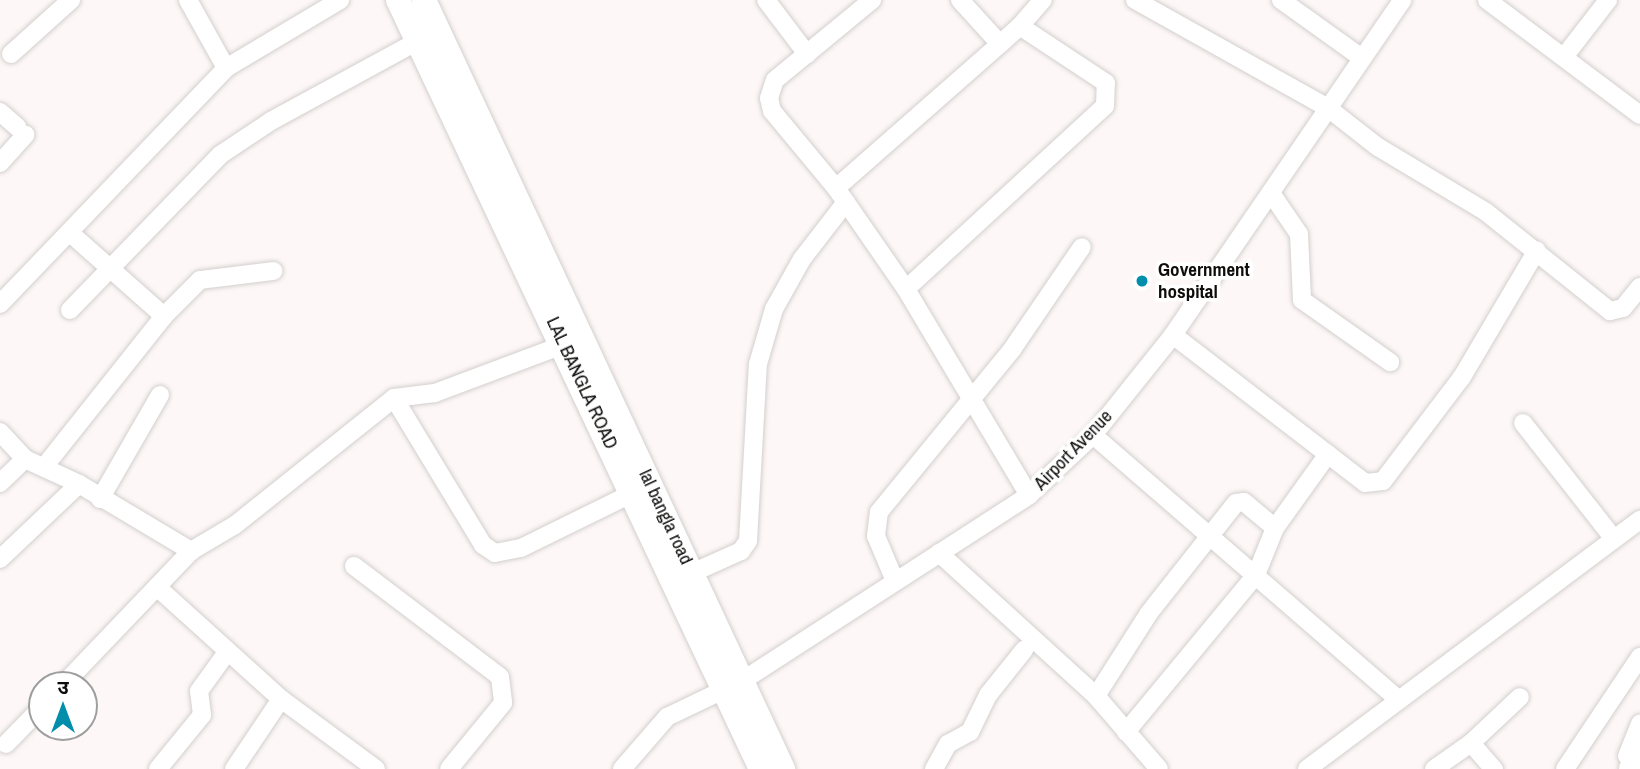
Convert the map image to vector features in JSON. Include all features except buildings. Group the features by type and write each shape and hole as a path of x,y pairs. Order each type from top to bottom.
{"street":[{"path":"12,54 71,0"},
{"path":"188,0 226,68"},
{"path":"0,304 226,68 340,0"},
{"path":"70,310 220,155 271,121 428,36 398,0"},
{"name":"lal bangla road","path":"425,0 428,36 732,683 783,769"},
{"path":"766,0 807,54"},
{"path":"872,0 775,80 769,98 772,111 841,195 906,289 1029,495"},
{"path":"960,0 1000,44"},
{"path":"683,579 741,551 748,541 758,364 774,309 841,195 1020,26 1043,0"},
{"path":"1135,0 1328,108 1378,147 1486,212 1537,250 1610,311 1623,308 1640,287"},
{"path":"1281,0 1362,58"},
{"name":"Airport Avenue","path":"622,769 667,717 732,683 1029,495 1093,435 1173,335 1402,0"},
{"path":"1487,0 1640,115"},
{"path":"1564,57 1608,0"},
{"path":"906,289 1105,106 1106,83 1020,26"},
{"path":"0,112 21,131 0,163"},
{"path":"1271,193 1299,234 1302,300 1390,362"},
{"path":"69,232 164,316"},
{"path":"895,581 876,536 879,512 972,399 1082,247"},
{"path":"1173,335 1365,483 1391,476 1462,377 1537,250"},
{"path":"44,467 164,316 211,275 273,271"},
{"path":"76,671 191,551 245,518 394,398 435,393 573,341"},
{"path":"100,499 160,395"},
{"path":"394,398 483,545 495,553 521,548 642,488"},
{"path":"1523,423 1614,539"},
{"path":"0,432 25,459 79,484 191,551"},
{"path":"1093,435 1211,533 1399,700"},
{"path":"1126,732 1256,575 1275,528 1328,454"},
{"path":"0,483 25,459"},
{"path":"0,559 79,484"},
{"path":"1096,696 1149,613 1211,533 1239,502 1275,528"},
{"path":"1307,769 1640,520"},
{"path":"939,553 1096,696 1158,769"},
{"path":"354,566 500,677 503,703 449,769"},
{"path":"157,587 281,699 376,769"},
{"path":"934,769 948,744 970,732 988,695 1024,650"},
{"path":"158,769 202,715 199,691 228,651"},
{"path":"1565,769 1640,657"},
{"path":"732,683 761,769"},
{"path":"1434,769 1472,743 1520,697"},
{"path":"234,769 281,699"},
{"path":"6,744 28,721"},
{"path":"1622,769 1640,724"},
{"path":"1472,743 1494,769"},
{"path":"1631,769 1640,745"}],"place":[{"name":"Government hospital","path":"1142,281"}]}
